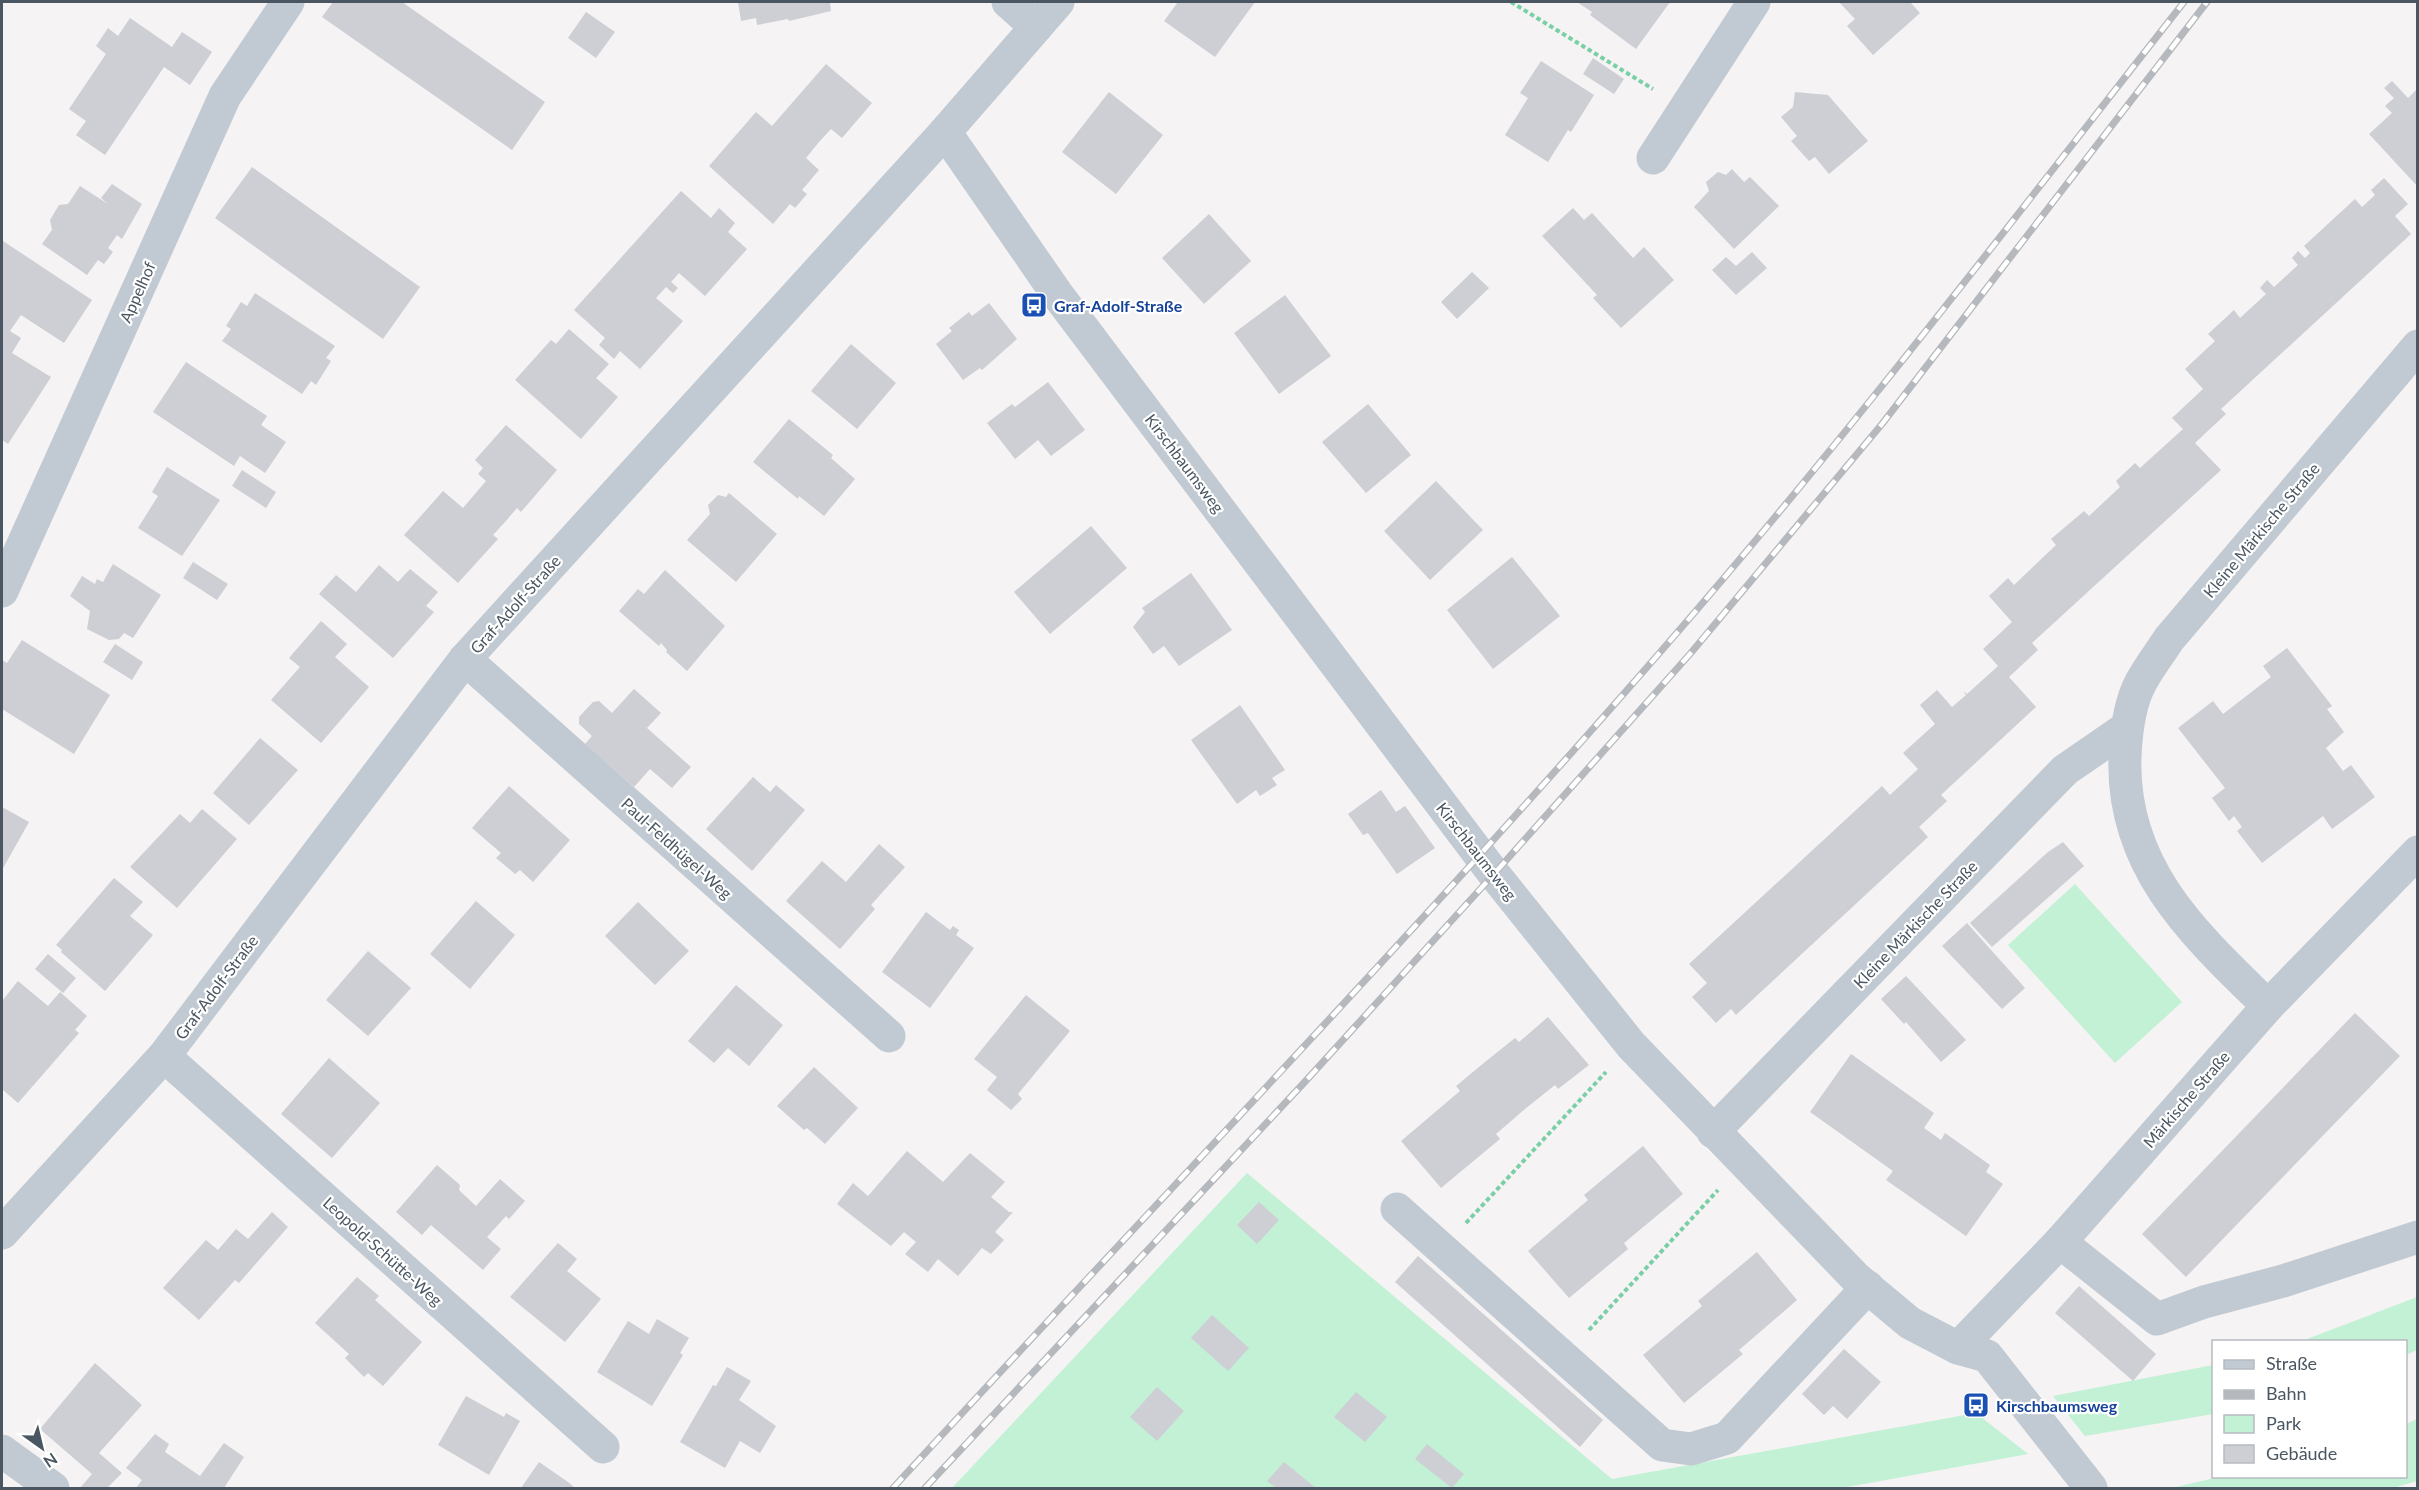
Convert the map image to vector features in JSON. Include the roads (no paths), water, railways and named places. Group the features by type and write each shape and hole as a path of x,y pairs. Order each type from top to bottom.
{"street":[{"name":"Appelhof","path":"2,591 225,96 288,2"},
{"path":"1008,2 1036,27"},
{"name":"Graf-Adolf-Straße","path":"2,1233 164,1056 465,659 945,132 1058,2"},
{"path":"1653,158 1754,2"},
{"name":"Kirschbaumsweg","path":"945,132 1093,342 1494,874 1631,1045 1743,1163 1868,1287 1910,1323 1958,1348 1987,1356 2091,1488"},
{"name":"Kleine Märkische Straße","path":"2268,1006 2210,950 2166,896 2144,858 2128,816 2124,769 2126,728 2140,683 2169,639 2418,346"},
{"name":"Paul-Feldhügel-Weg","path":"465,659 889,1036"},
{"name":"Kleine Märkische Straße","path":"1713,1132 2065,770 2126,728"},
{"name":"Märkische Straße","path":"1958,1348 2060,1242 2268,1006 2418,852"},
{"name":"Leopold-Schütte-Weg","path":"164,1056 603,1447"},
{"path":"1396,1209 1662,1444 1691,1449 1727,1438 1868,1287"},
{"path":"2060,1242 2157,1319 2204,1302 2283,1281 2418,1237"},
{"path":"2,1451 53,1488"}],"railway":[{"path":"893,1488 1381,963 1669,642 1802,485 2184,2"},
{"path":"925,1488 1302,1085 1690,654 1882,424 2207,2"}],"place":[{"name":"Graf-Adolf-Straße","path":"1034,305"},
{"name":"Kirschbaumsweg","path":"1976,1405"}]}
